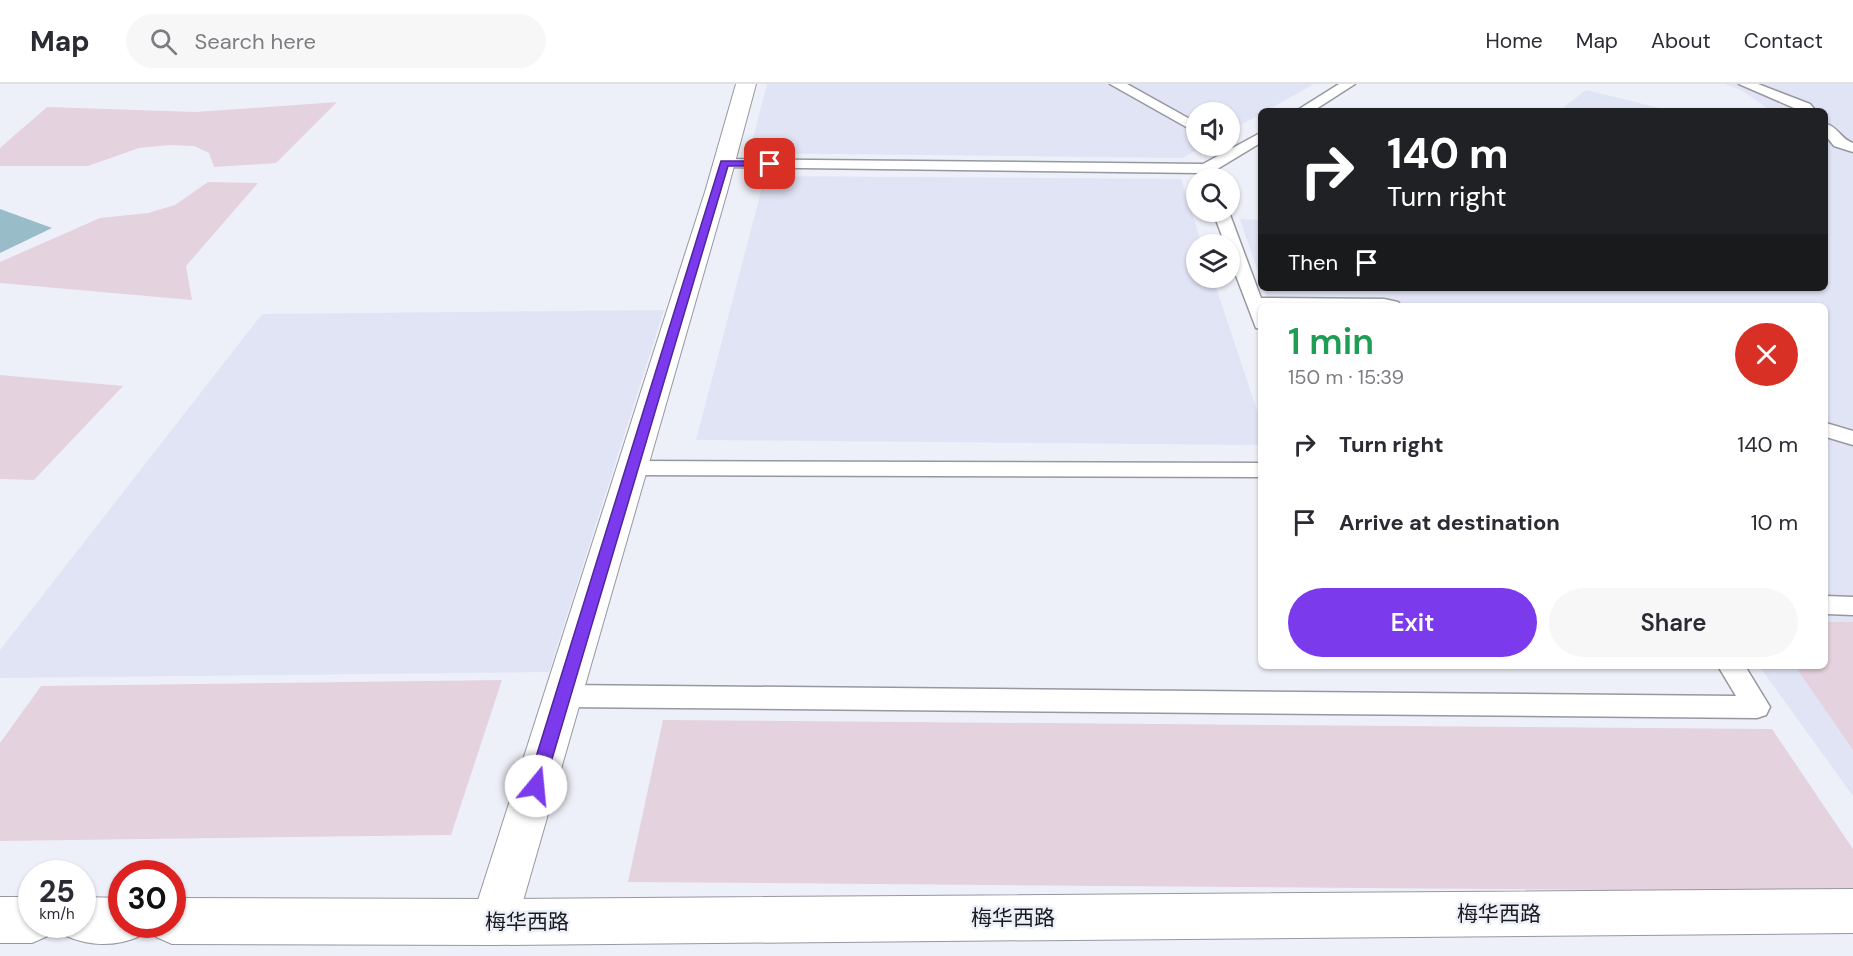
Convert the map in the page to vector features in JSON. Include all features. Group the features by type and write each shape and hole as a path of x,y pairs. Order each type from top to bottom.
{"street":[{"path":"494,922 633,468 746,84"},
{"name":"梅华西路","path":"186,921 494,922 1853,911"},
{"path":"0,920 18,920"}],"lane":[{"path":"1116,84 1186,123"},
{"path":"1308,108 1348,84"},
{"path":"1746,84 1806,108"},
{"path":"1828,130 1839,143 1853,148"},
{"path":"1240,145 1258,138"},
{"path":"1214,168 1225,156"},
{"path":"724,163 1186,174"},
{"path":"1225,222 1258,314"},
{"path":"1254,303 1258,303"},
{"path":"1828,431 1853,438"},
{"path":"633,468 1258,471"},
{"path":"1828,605 1853,606"},
{"path":"563,696 1757,707 1733,669"}],"shaded area":[{"path":"767,84 1314,84 1271,108 1258,108 1258,116 1240,126 1240,102 1186,102 1186,156 1182,158 749,153"},
{"path":"1725,84 1853,84 1853,796 1761,669 1828,669 1828,303 1269,303 1265,291 1828,291 1828,108 1767,108 1743,91"},
{"path":"1586,90 1660,108 1564,108"},
{"path":"337,102 276,163 214,167 209,153 194,146 170,145 139,148 88,166 0,166 0,148 47,107 196,112"},
{"path":"765,176 1181,179 1186,194 1186,222 1195,222 1199,234 1186,234 1186,288 1216,288 1258,413 1258,445 696,440"},
{"path":"208,182 258,183 186,266 192,300 0,283 0,262 100,218 148,213 175,205"},
{"path":"0,209 52,228 0,253"},
{"path":"1240,219 1258,220 1258,272"},
{"path":"664,310 549,672 0,678 0,650 262,314"},
{"path":"0,375 123,386 34,480 0,479"},
{"path":"1828,622 1853,622 1853,750 1797,669 1828,669"},
{"path":"502,680 451,835 0,841 0,743 41,686"},
{"path":"663,720 1772,729 1853,849 1853,892 628,882"}],"route":[{"path":"536,786 724,163 770,164"}]}
